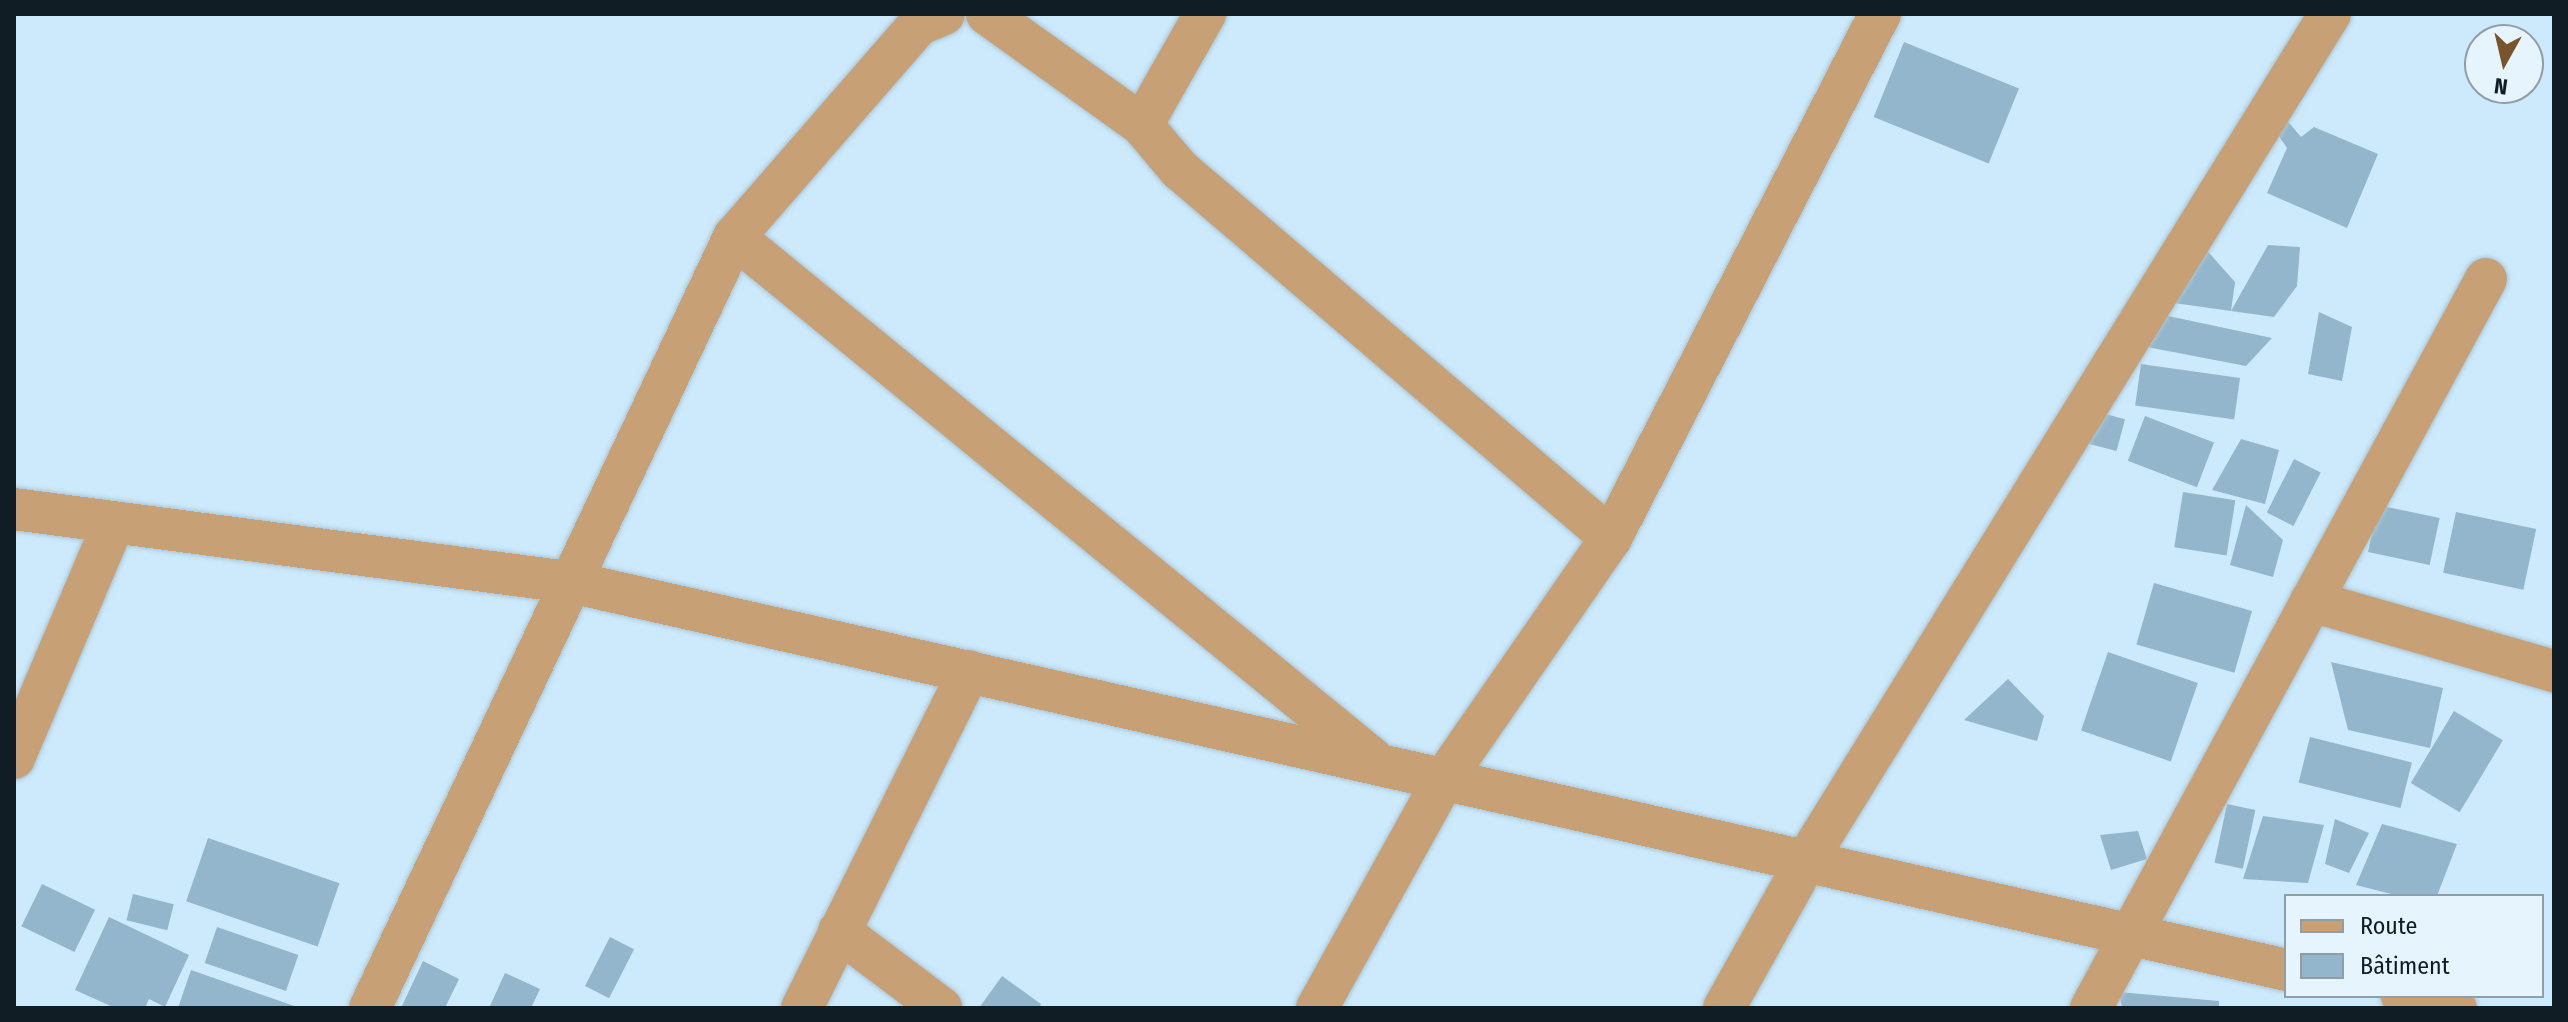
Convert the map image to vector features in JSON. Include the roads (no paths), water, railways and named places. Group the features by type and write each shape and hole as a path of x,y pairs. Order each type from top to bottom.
{"street":[{"path":"370,1008 575,583 734,237 918,25 944,14"},
{"path":"987,14 1142,125 1179,169 1611,538"},
{"path":"1142,125 1205,14"},
{"path":"1317,1008 1444,779 1611,538 1880,14"},
{"path":"1724,1008 1806,861 2330,14"},
{"path":"734,237 1380,764"},
{"path":"2091,1008 2134,936 2486,279"},
{"path":"14,509 575,583 2284,970"},
{"path":"14,758 114,522"},
{"path":"2311,601 2554,671"},
{"path":"802,1008 969,671"},
{"path":"839,931 941,1008"},
{"path":"2411,998 2456,1008"}]}
